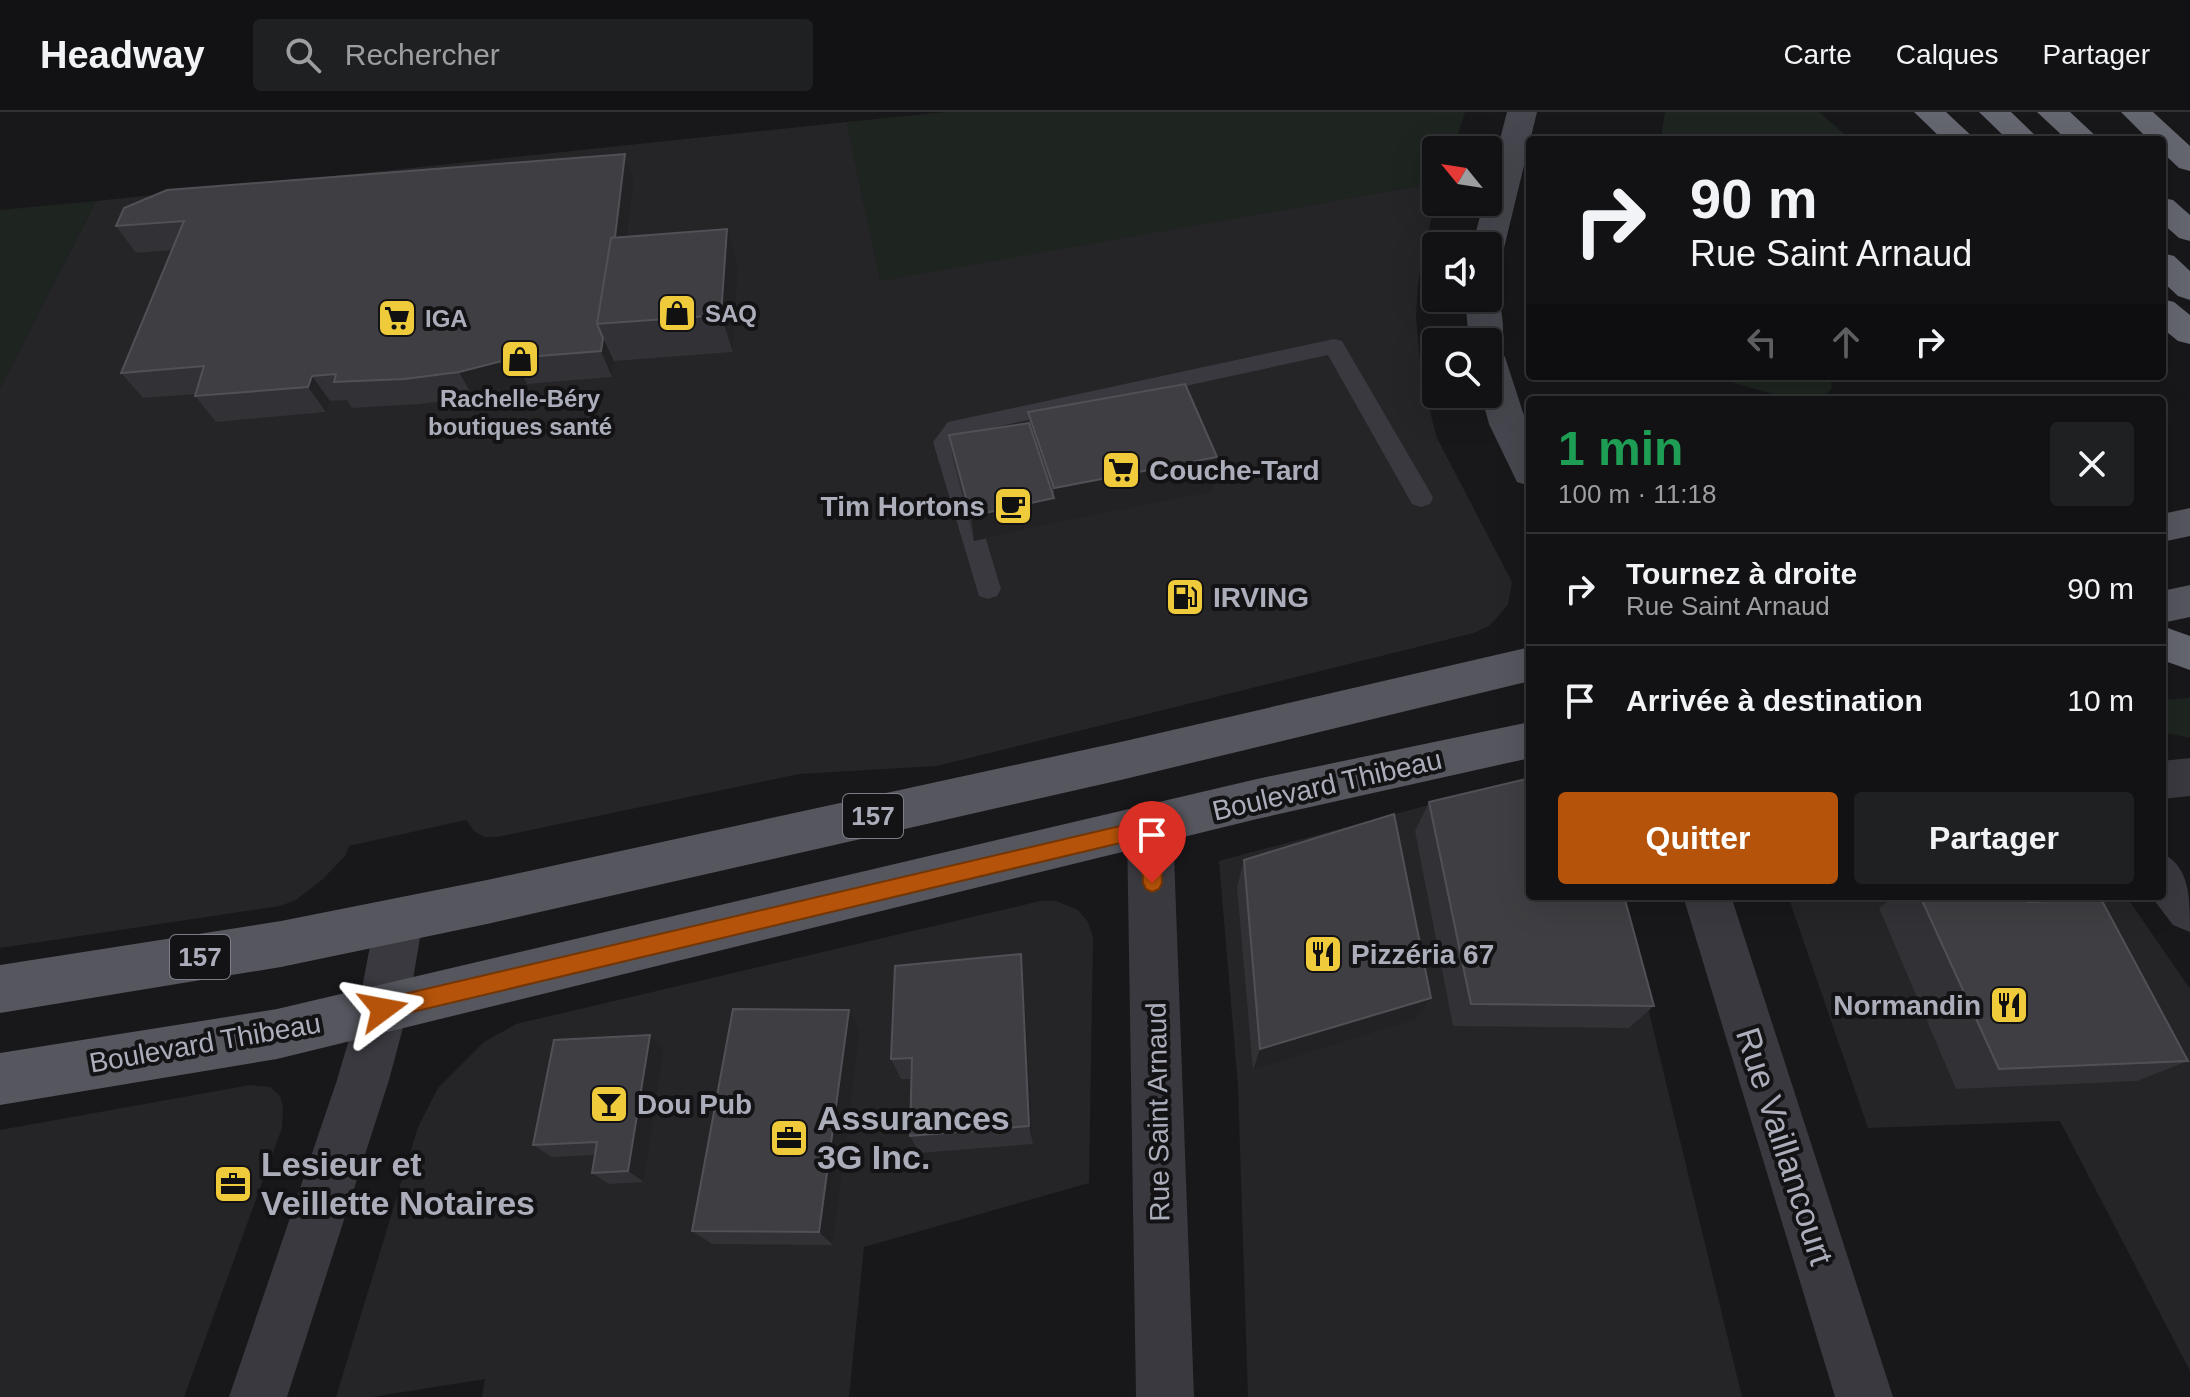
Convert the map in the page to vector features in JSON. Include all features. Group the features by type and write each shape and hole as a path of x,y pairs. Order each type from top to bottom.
{"highway":[{"path":"1929,112 1956,136"},
{"path":"1994,112 2021,136"},
{"path":"2052,112 2080,136"},
{"path":"2136,112 2162,136"},
{"path":"2166,140 2190,162"},
{"path":"2166,210 2190,231"},
{"path":"2166,267 2190,289"},
{"path":"2166,313 2190,333"},
{"path":"2166,644 2190,653"}],"main road":[{"path":"1492,232 1522,112"},
{"path":"1502,406 1526,464"},
{"path":"2166,527 2190,522"},
{"path":"2166,606 2190,601"},
{"name":"157","path":"0,989 281,944 399,920 1125,760 1526,665"},
{"name":"Boulevard Thibeau","path":"0,1079 277,1034 1257,799 1526,741"}],"street":[{"path":"2166,780 2190,777"},
{"name":"Rue Saint Arnaud","path":"1150,827 1165,1397"},
{"path":"2166,879 2190,910"},
{"name":"Rue Vaillancourt","path":"1708,900 1864,1397"},
{"path":"258,1397 363,1080 383,1009 399,920"}],"lane":[{"path":"988,589 945,442 956,428 1269,359 1334,346 1421,498"}],"shaded area":[{"path":"947,112 1465,112 1457,136 1422,136 1422,185 880,281 847,122"},
{"path":"1665,112 1819,112 1846,136 1662,136"},
{"path":"847,122 880,280 1422,185 1422,216 1432,216 1428,232 1422,232 1416,317 1422,408 1429,408 1437,438 1512,582 1508,605 1489,626 1474,633 937,766 799,774 497,837 485,837 475,832 466,820 349,846 345,856 323,879 296,900 280,906 0,948 0,388 96,201"},
{"path":"96,201 0,388 0,210"},
{"path":"1723,380 1831,380 1832,388 1825,396 1780,396"},
{"path":"2190,698 2190,738 2166,733 2166,700"},
{"path":"1526,779 1526,900 1622,900 1742,1397 1248,1397 1238,1086 1219,861"},
{"path":"1789,900 2129,900 2190,989 2190,1371 2060,1121 1868,1128"},
{"path":"1040,901 1056,901 1078,910 1088,922 1093,937 1089,1183 864,1247 849,1397 482,1397 485,1379 372,1397 336,1397 418,1127 438,1088 484,1042 516,1024"},
{"path":"250,1085 270,1087 280,1096 282,1128 184,1397 0,1397 0,1130"}],"building":[{"name":"IGA","path":"625,154 615,237 611,238 597,324 603,338 601,351 514,358 459,372 405,379 334,382 336,374 312,376 308,387 195,396 204,366 121,373 184,221 116,226 124,208 167,190"},
{"path":"727,229 721,315 597,324 611,238"},
{"path":"1185,384 1217,457 1054,488 1028,412"},
{"path":"1029,423 1054,498 971,516 949,435"},
{"path":"1526,779 1526,900 1625,900 1654,1006 1471,1004 1429,802"},
{"name":"Pizzéria 67","path":"1394,814 1431,998 1260,1049 1244,860"},
{"name":"Normandin","path":"1922,900 2102,900 2188,1061 1999,1069"},
{"path":"1021,954 1029,1126 910,1136 912,1058 891,1059 895,966"},
{"name":"Assurances 3G Inc.","path":"733,1009 849,1010 819,1232 692,1231"},
{"name":"Dou Pub","path":"650,1035 628,1171 592,1173 597,1142 533,1145 554,1040"}],"place":[{"name":"SAQ","path":"677,313"},
{"name":"IGA","path":"397,318"},
{"name":"Rachelle-Béry boutiques santé","path":"520,359"},
{"name":"Couche-Tard","path":"1121,470"},
{"name":"Tim Hortons","path":"1013,506"},
{"name":"IRVING","path":"1185,597"},
{"name":"Pizzéria 67","path":"1323,954"},
{"name":"Normandin","path":"2009,1005"},
{"name":"Dou Pub","path":"609,1104"},
{"name":"Assurances 3G Inc.","path":"789,1138"},
{"name":"Lesieur et Veillette Notaires","path":"233,1184"}],"route":[{"path":"383,1009 1150,827 1152,883"}]}
